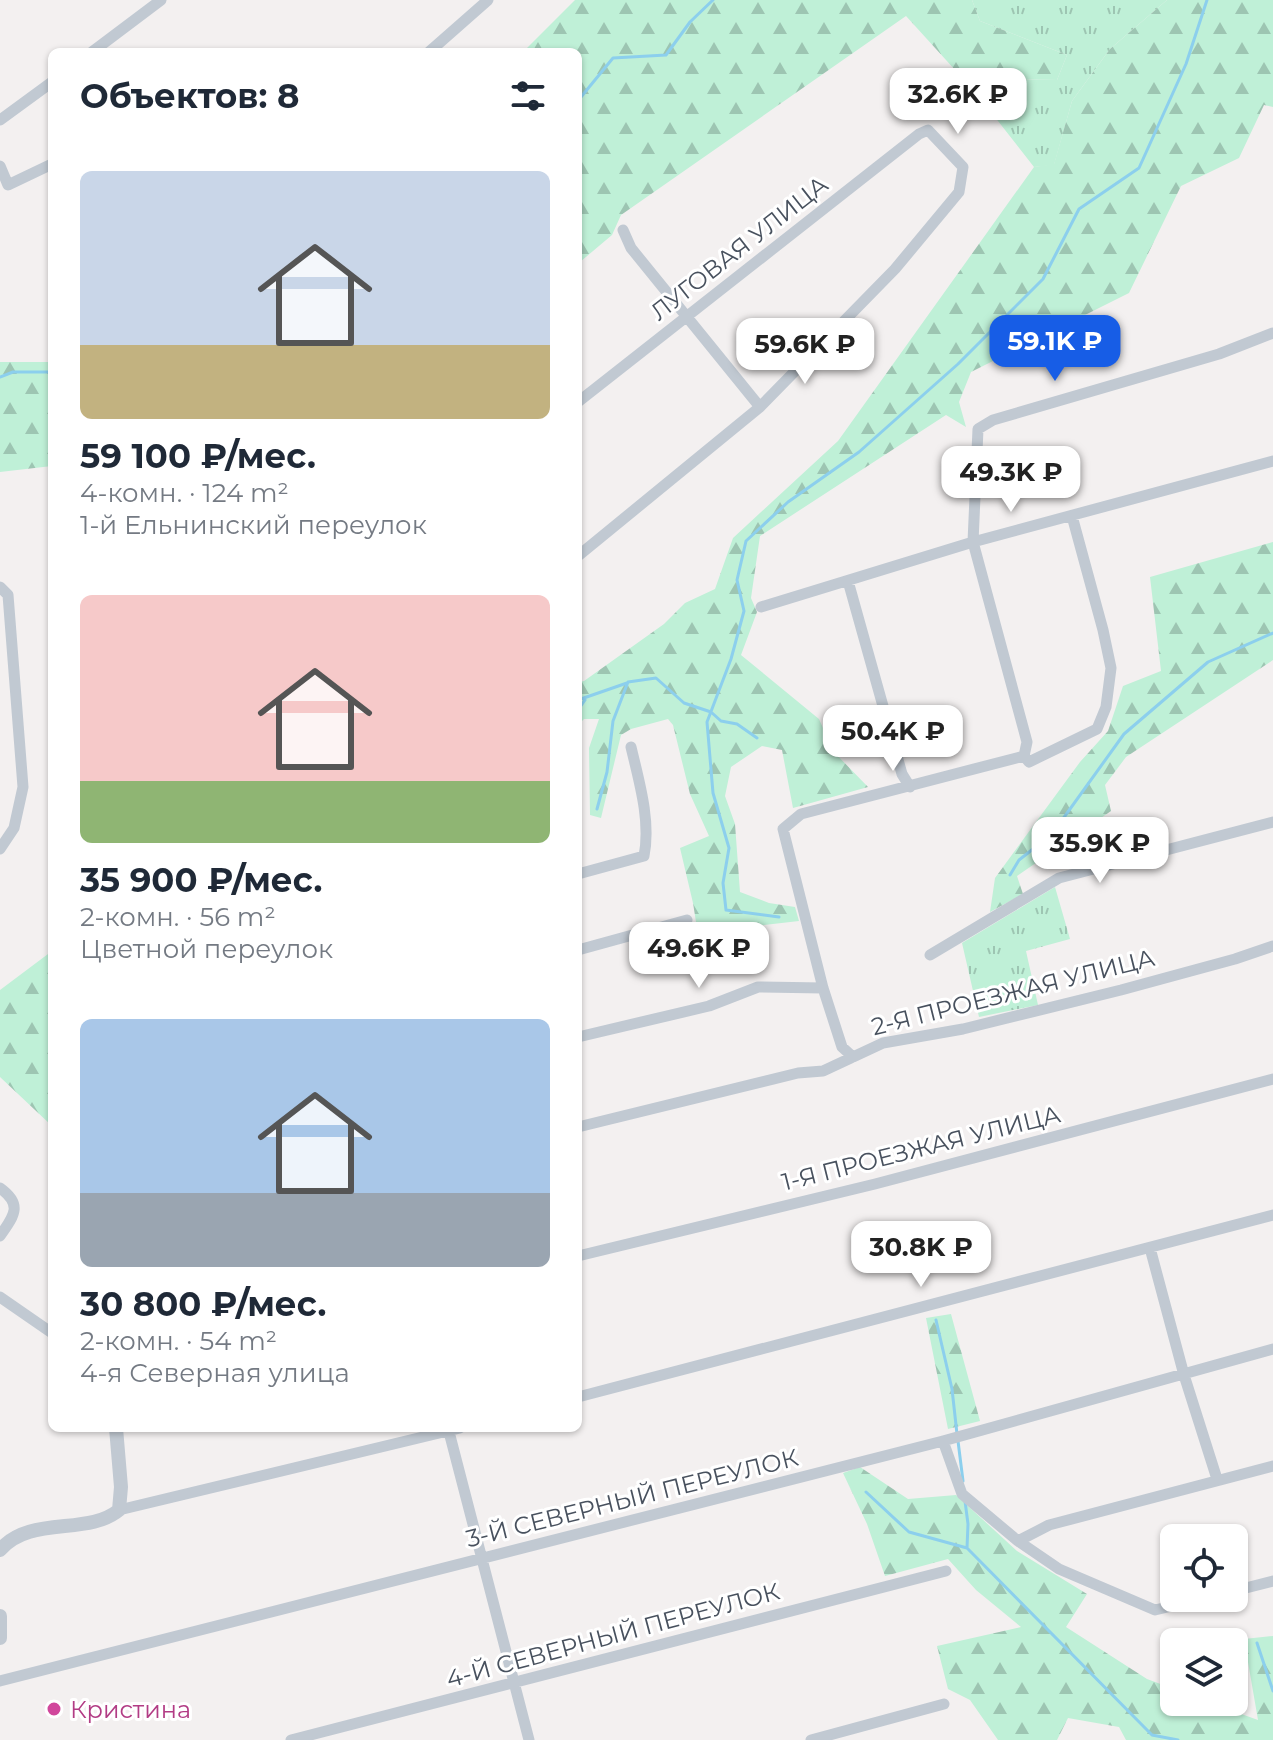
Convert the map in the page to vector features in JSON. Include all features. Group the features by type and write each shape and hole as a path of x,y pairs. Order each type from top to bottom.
{"street":[{"path":"97,48 161,0"},
{"path":"434,48 488,0"},
{"path":"0,120 48,85"},
{"name":"ЛУГОВАЯ УЛИЦА","path":"582,399 928,130 963,167 959,192 904,258 760,407"},
{"path":"0,166 8,185 48,166"},
{"path":"582,553 760,407 631,248 623,230"},
{"path":"1024,756 1027,742 973,542 978,429 993,420 1219,354 1273,333"},
{"path":"761,607 973,542 1273,461"},
{"path":"1024,756 1029,762 1097,729 1106,707 1111,668 1072,516"},
{"path":"848,581 902,774 910,787"},
{"path":"0,587 8,595 23,787 14,828 0,849"},
{"path":"582,873 644,856 642,793 631,747"},
{"path":"853,1057 842,1047 823,988 783,829 801,814 1024,756"},
{"path":"930,955 1059,878 1273,822"},
{"path":"582,949 687,920"},
{"name":"2-Я ПРОЕЗЖАЯ УЛИЦА","path":"582,1126 798,1073 823,1071 883,1043 963,1029 1116,991 1273,946"},
{"path":"582,1036 709,1006 758,987 823,988"},
{"name":"1-Я ПРОЕЗЖАЯ УЛИЦА","path":"582,1255 881,1182 1273,1079"},
{"path":"0,1188 9,1194 15,1204 13,1216 0,1236"},
{"path":"582,1396 1273,1215"},
{"path":"1150,1248 1184,1375 1217,1479"},
{"path":"0,1297 48,1330"},
{"name":"3-Й СЕВЕРНЫЙ ПЕРЕУЛОК","path":"0,1681 943,1441 1273,1349"},
{"path":"116,1432 121,1487 119,1510"},
{"path":"0,1550 9,1541 29,1532 97,1520 112,1516 119,1510 440,1432"},
{"path":"453,1432 529,1740"},
{"path":"943,1441 962,1494 1018,1541 1059,1569 1155,1610 1160,1609"},
{"path":"1018,1541 1049,1525 1273,1466"},
{"name":"4-Й СЕВЕРНЫЙ ПЕРЕУЛОК","path":"291,1740 946,1571"},
{"path":"1248,1587 1273,1581"},
{"path":"0,1616 0,1638"},
{"path":"811,1740 944,1704"}],"green space":[{"path":"575,0 972,0 980,21 1067,55 1057,80 995,79 976,93 906,16 621,215 612,235 582,260 582,48 527,48"},
{"path":"972,0 1167,0 1110,49 1072,101 1054,165 1034,167 976,93 995,79 1057,80 1067,55 980,21"},
{"path":"1167,0 1273,0 1273,107 1264,105 1239,158 1181,186 1129,293 971,372 959,402 966,427 946,415 760,536 751,598 757,612 741,655 819,719 833,751 868,787 793,808 782,750 762,746 731,767 725,796 735,824 740,892 769,903 795,907 799,921 748,927 749,949 702,960 680,848 709,836 690,794 673,725 668,719 631,729 621,735 601,818 590,815 589,748 599,719 582,721 582,681 664,624 685,603 715,589 733,538 838,441 1034,167 1054,164 1072,101 1110,49"},
{"path":"0,362 48,362 48,466 0,472"},
{"path":"1273,542 1273,660 1126,757 1105,785 1111,811 1017,876 1023,894 990,912 995,878 1080,762 1108,731 1123,686 1161,671 1150,577"},
{"path":"1055,887 1070,939 1026,951 1038,1005 979,1017 962,943"},
{"path":"48,954 48,1122 0,1077 0,990"},
{"path":"951,1314 980,1421 948,1429 926,1318"},
{"path":"860,1467 908,1499 956,1495 1017,1551 1087,1594 1066,1627 1147,1679 1160,1684 1160,1716 1247,1716 1258,1720 1248,1662 1248,1639 1273,1636 1273,1740 1126,1740 1119,1727 1068,1718 1057,1740 998,1740 970,1700 948,1689 937,1646 1021,1627 976,1590 948,1559 885,1576 867,1524 843,1473"}],"waterway":[{"path":"582,96 613,58 666,55 690,22 713,0"},
{"path":"779,917 726,910 723,883 729,848 713,793 707,722 731,659 744,611 737,580 746,541 788,502 859,452 958,364 1043,279 1079,209 1139,168 1186,64 1207,0"},
{"path":"0,377 13,372 48,372"},
{"path":"1010,875 1019,860 1052,834 1124,734 1208,662 1273,633"},
{"path":"597,809 607,772 613,721 628,682 656,678 684,703 711,712 721,721 737,724 757,738"},
{"path":"582,699 627,683"},
{"path":"582,704 585,700"},
{"path":"936,1320 952,1389 957,1434"},
{"path":"958,1441 963,1481"},
{"path":"866,1492 909,1532 967,1548 1152,1735 1178,1740"},
{"path":"965,1501 967,1548"},
{"path":"1257,1643 1273,1691"}],"place":[{"name":"Кристина","path":"54,1709"}]}
